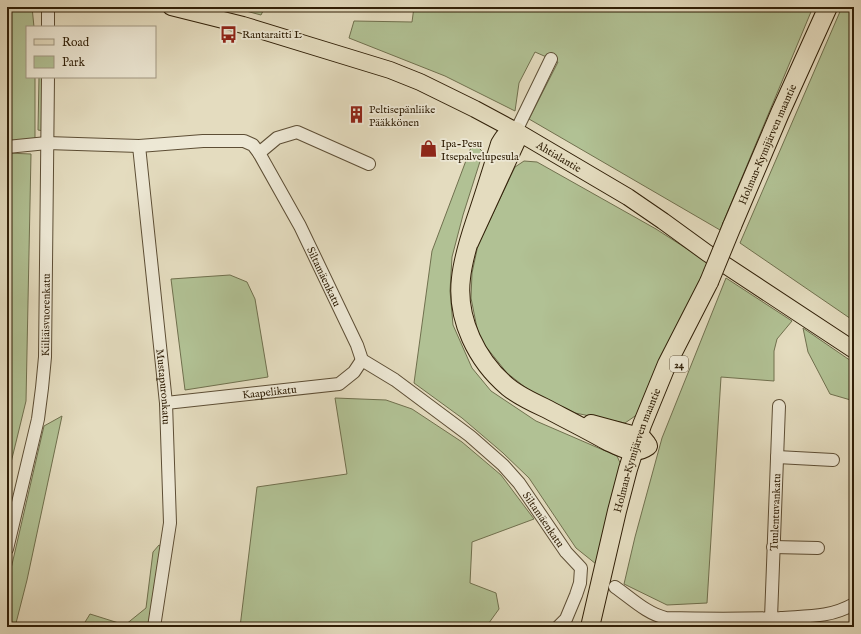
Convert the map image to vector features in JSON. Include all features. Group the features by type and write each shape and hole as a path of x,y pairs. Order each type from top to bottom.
{"highway":[{"name":"Holman–Kymijärven maantie","path":"590,627 617,511 640,444 671,383 732,226 780,113 826,11"},
{"path":"512,136 500,144 463,260 460,278 460,296 462,312 468,332 476,349 486,363 496,376 509,388 609,442 640,444"},
{"name":"Holman–Kymijärven maantie","path":"600,627 624,523 638,475 640,444"}],"main road":[{"name":"Ahtialantie","path":"171,7 243,25 390,70 420,82 475,109 512,136 628,198 707,253 854,350"}],"street":[{"path":"48,7 48,26"},
{"path":"512,136 551,59"},
{"name":"Kiiliäisvuorenkatu","path":"7,549 38,419 45,357 48,78"},
{"path":"259,152 277,138 297,132 369,164"},
{"name":"Siltamäenkatu","path":"7,147 47,144 140,146 203,141 244,140 253,144 259,152 300,226 362,360 395,380 470,436 502,465 519,483 566,552 581,568 580,583 576,595 566,619 558,626"},
{"name":"Mustapuronkatu","path":"140,146 166,403 170,523 154,627"},
{"name":"Kaapelikatu","path":"166,403 339,384 354,372 362,360"},
{"name":"Tuulentuvankatu","path":"776,621 773,546 779,406"},
{"path":"777,457 833,460"},
{"path":"773,546 818,548"},
{"path":"615,587 658,617 732,623 815,617 846,608 854,604"}],"green space":[{"path":"7,7 32,7 34,26 26,26 26,78 35,78 35,141 7,141"},
{"path":"231,7 265,7 261,15"},
{"path":"414,7 578,7 672,11 737,7 813,7 720,230 529,119 558,62 535,52 519,83 515,111 445,76 349,38 354,21 412,22"},
{"path":"842,7 854,7 854,321 740,243"},
{"path":"39,78 44,78 44,131 38,130"},
{"path":"473,142 483,152 463,215 452,257 450,291 453,325 472,368 491,391 536,421 617,456 622,467 601,568 576,548 529,478 503,453 462,418 414,383 432,251"},
{"path":"7,153 31,154 26,401 7,479"},
{"path":"524,161 537,162 656,229 709,263 638,414 625,423 575,413 530,391 507,373 479,338 471,298 472,273 478,245 515,167"},
{"path":"230,275 247,282 255,299 268,377 185,390 171,279"},
{"path":"726,278 792,321 777,339 774,351 774,381 721,377 707,603 667,605 624,584 662,438"},
{"path":"803,328 854,363 854,401 830,394 808,352"},
{"path":"335,398 386,400 412,409 462,442 501,475 534,519 472,542 470,583 496,593 499,609 486,627 240,627 257,487 347,474"},
{"path":"62,416 27,580 15,627 7,627 7,586 44,426"},
{"path":"159,545 163,547 151,627 82,627 90,614 125,625 146,608 153,552"}],"place":[{"name":"Rantaraitti L","path":"229,34"},
{"name":"Peltisepänliike Pääkkönen","path":"356,115"},
{"name":"Ipa-Pesu Itsepalvelupesula","path":"428,149"}]}
